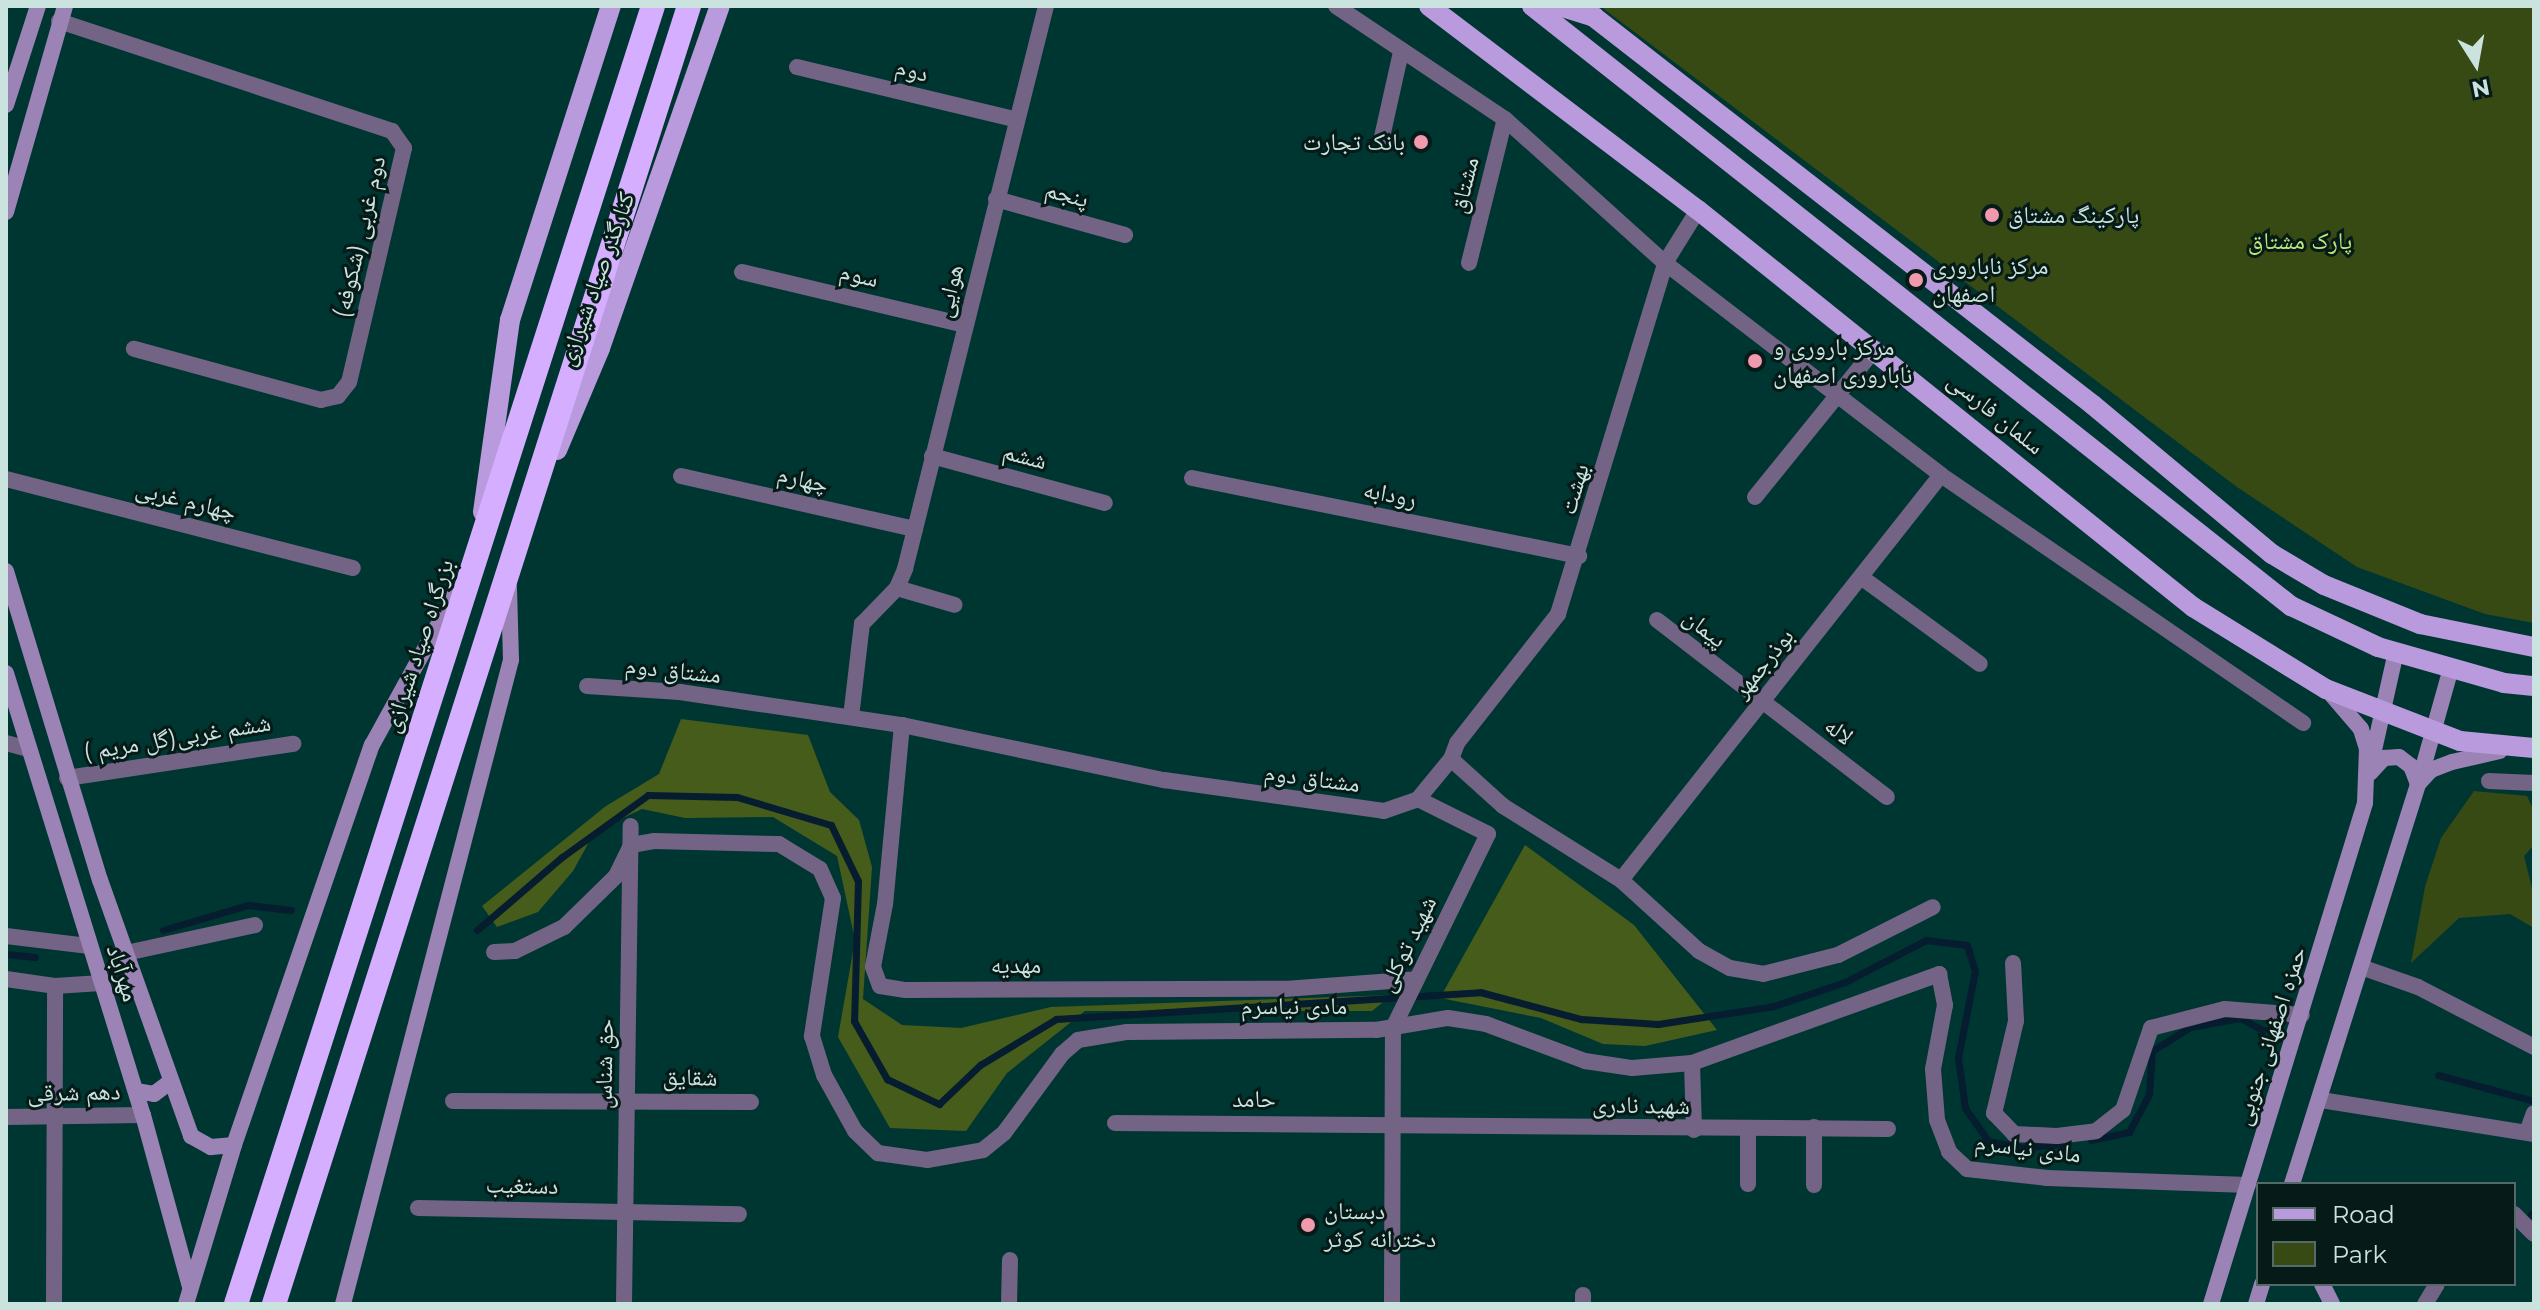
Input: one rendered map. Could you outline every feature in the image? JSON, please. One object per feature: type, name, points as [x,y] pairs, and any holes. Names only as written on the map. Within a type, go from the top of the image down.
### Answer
[{"type":"highway","name":"بزرگراه صیاد شیرازی","points":[[236,1304],[653,6]]},
{"type":"highway","points":[[274,1304],[508,564],[689,6]]},
{"type":"main road","points":[[6,105],[38,6]]},
{"type":"main road","points":[[188,1296],[234,1145],[372,745],[476,555],[510,320],[611,6]]},
{"type":"main road","name":"کنارگذر صیاد شیرازی","points":[[508,564],[600,348],[720,6]]},
{"type":"main road","name":"سلمان فارسی","points":[[1429,6],[1875,349],[2193,607],[2326,689],[2460,741],[2531,747]]},
{"type":"main road","name":"سلمان فارسی","points":[[1532,6],[2228,560],[2291,606],[2396,652],[2534,686]]},
{"type":"main road","points":[[1559,6],[1594,17],[2093,405],[2272,554],[2324,585],[2420,624],[2534,647]]},
{"type":"main road","points":[[6,212],[62,14]]},
{"type":"main road","points":[[343,1304],[511,660],[508,564]]},
{"type":"main road","name":"مهرآباد","points":[[6,571],[67,778],[191,1136],[211,1147],[234,1145]]},
{"type":"main road","name":"حمزه اصفهانی جنوبی","points":[[2211,1304],[2359,830],[2396,652]]},
{"type":"main road","points":[[2294,1180],[2418,784],[2451,668]]},
{"type":"main road","name":"مهرآباد","points":[[6,673],[136,1091],[188,1296]]},
{"type":"main road","name":"حمزه اصفهانی جنوبی","points":[[2326,689],[2361,729],[2367,780]]},
{"type":"main road","points":[[2418,784],[2431,770],[2452,762],[2531,747]]},
{"type":"main road","points":[[2367,780],[2379,762],[2399,757],[2411,766],[2418,784]]},
{"type":"main road","points":[[136,1091],[154,1094],[171,1081]]},
{"type":"main road","points":[[2323,1286],[2332,1304]]},
{"type":"street","name":"هوایی","points":[[851,717],[862,624],[897,588],[915,529],[1046,6]]},
{"type":"street","points":[[1336,6],[1505,119],[1665,263],[1941,475],[2303,723]]},
{"type":"street","name":"دوم غربی (شکوفه)","points":[[62,14],[392,131],[404,148],[349,382],[338,396],[321,400],[134,349]]},
{"type":"street","points":[[1382,137],[1401,52]]},
{"type":"street","name":"دوم","points":[[797,67],[1017,120]]},
{"type":"street","name":"مشتاق","points":[[1469,263],[1505,119]]},
{"type":"street","name":"پنجم","points":[[996,199],[1125,235]]},
{"type":"street","name":"بهشت","points":[[1451,759],[1457,743],[1558,614],[1579,556],[1665,263],[1698,210]]},
{"type":"street","name":"سوم","points":[[742,272],[965,325]]},
{"type":"street","points":[[1755,497],[1875,349]]},
{"type":"street","name":"ششم","points":[[932,456],[1105,503]]},
{"type":"street","name":"بوذرجمهر","points":[[1621,880],[1941,475]]},
{"type":"street","name":"چهارم","points":[[681,476],[915,529]]},
{"type":"street","name":"رودابه","points":[[1192,478],[1579,556]]},
{"type":"street","name":"چهارم غربی","points":[[6,479],[353,568]]},
{"type":"street","points":[[1861,577],[1980,664]]},
{"type":"street","points":[[897,588],[955,605]]},
{"type":"street","name":"پیمان","points":[[1657,620],[1762,703]]},
{"type":"street","name":"مشتاق دوم","points":[[587,686],[680,692],[902,725],[1256,796],[1384,811],[1418,799]]},
{"type":"street","name":"لاله","points":[[1762,703],[1887,797]]},
{"type":"street","name":"مهدیه","points":[[902,725],[885,904],[873,967],[880,986],[906,990],[1285,989],[1417,979]]},
{"type":"street","points":[[6,743],[29,749]]},
{"type":"street","name":"ششم غربی(گل مریم )","points":[[67,778],[293,744]]},
{"type":"street","points":[[1418,799],[1451,759],[1503,806],[1621,880],[1699,951],[1730,968],[1763,974],[1838,955],[1933,907]]},
{"type":"street","points":[[2489,781],[2534,783]]},
{"type":"street","name":"شهید توکلی","points":[[1392,1304],[1393,1028],[1488,834],[1418,799]]},
{"type":"street","name":"حق شناس","points":[[624,1304],[631,826]]},
{"type":"street","name":"مادی نیاسرم","points":[[631,845],[654,841],[779,844],[820,869],[833,898],[812,1036],[816,1056],[855,1131],[878,1153],[927,1160],[983,1150],[1004,1133],[1062,1054],[1078,1040],[1127,1032],[1393,1028],[1448,1018],[1486,1024],[1585,1061],[1632,1068],[1692,1063],[1939,974],[1945,1005],[1933,1069],[1937,1120],[1956,1162],[1967,1169],[2047,1178],[2248,1185]]},
{"type":"street","points":[[494,952],[515,951],[564,927],[616,876],[631,845]]},
{"type":"street","points":[[126,953],[255,925]]},
{"type":"street","points":[[6,936],[89,946]]},
{"type":"street","points":[[2013,963],[2016,1021],[1994,1113],[2014,1134],[2057,1136],[2096,1131],[2123,1110],[2151,1028],[2225,1009],[2302,1015]]},
{"type":"street","points":[[2361,967],[2418,987],[2534,1047]]},
{"type":"street","points":[[6,979],[55,986],[101,983]]},
{"type":"street","points":[[54,1304],[55,986]]},
{"type":"street","points":[[1692,1063],[1694,1130]]},
{"type":"street","points":[[453,1101],[628,1099]]},
{"type":"street","name":"شقایق","points":[[628,1099],[751,1102]]},
{"type":"street","points":[[2321,1100],[2530,1133],[2534,1113]]},
{"type":"street","name":"دهم شرقی","points":[[6,1117],[143,1115]]},
{"type":"street","name":"حامد","points":[[1115,1123],[1393,1123]]},
{"type":"street","name":"شهید نادری","points":[[1393,1123],[1694,1130],[1888,1129]]},
{"type":"street","points":[[1814,1127],[1814,1185]]},
{"type":"street","points":[[1748,1128],[1748,1184]]},
{"type":"street","name":"دستغیب","points":[[418,1208],[739,1214]]},
{"type":"street","points":[[2516,1216],[2534,1234]]},
{"type":"street","points":[[1009,1304],[1010,1260]]},
{"type":"green space","name":"پارک مشتاق","points":[[1600,6],[2534,6],[2534,623],[2485,614],[2357,567],[2237,487]]},
{"type":"green space","points":[[681,719],[808,735],[830,792],[859,820],[872,867],[863,999],[902,1025],[961,1028],[1051,1007],[1392,995],[1372,1011],[1085,1011],[1007,1073],[966,1131],[890,1128],[838,1037],[855,940],[837,856],[773,817],[685,818],[642,809],[595,831],[573,871],[538,912],[497,927],[482,906],[606,806],[659,774]]},
{"type":"green space","points":[[2474,791],[2527,796],[2534,811],[2534,845],[2524,856],[2534,896],[2534,928],[2510,914],[2459,918],[2411,963],[2425,887],[2441,838]]},
{"type":"green space","points":[[1525,845],[1634,925],[1717,1030],[1645,1046],[1603,1044],[1541,1018],[1440,998]]},
{"type":"waterway","points":[[477,930],[562,857],[648,795],[737,797],[831,825],[858,881],[854,1021],[887,1079],[939,1104],[980,1065],[1056,1019],[1480,992],[1581,1019],[1658,1024],[1774,1006],[1845,982],[1926,940],[1967,945],[1975,971],[1958,1058],[1965,1108],[1988,1141],[2024,1148],[2063,1143]]},
{"type":"waterway","points":[[163,930],[248,905],[291,910]]},
{"type":"waterway","points":[[6,954],[35,957]]},
{"type":"waterway","points":[[2091,1140],[2129,1132],[2149,1094],[2152,1051],[2190,1027],[2240,1018],[2263,1030]]},
{"type":"waterway","points":[[2438,1075],[2534,1101]]},
{"type":"place","name":"بانک تجارت","points":[[1421,142]]},
{"type":"place","name":"پارکینگ مشتاق","points":[[1992,215]]},
{"type":"place","name":"مرکز ناباروری اصفهان","points":[[1916,280]]},
{"type":"place","name":"مرکز باروری و ناباروری اصفهان","points":[[1755,361]]},
{"type":"place","name":"دبستان دخترانه کوثر","points":[[1308,1225]]}]
